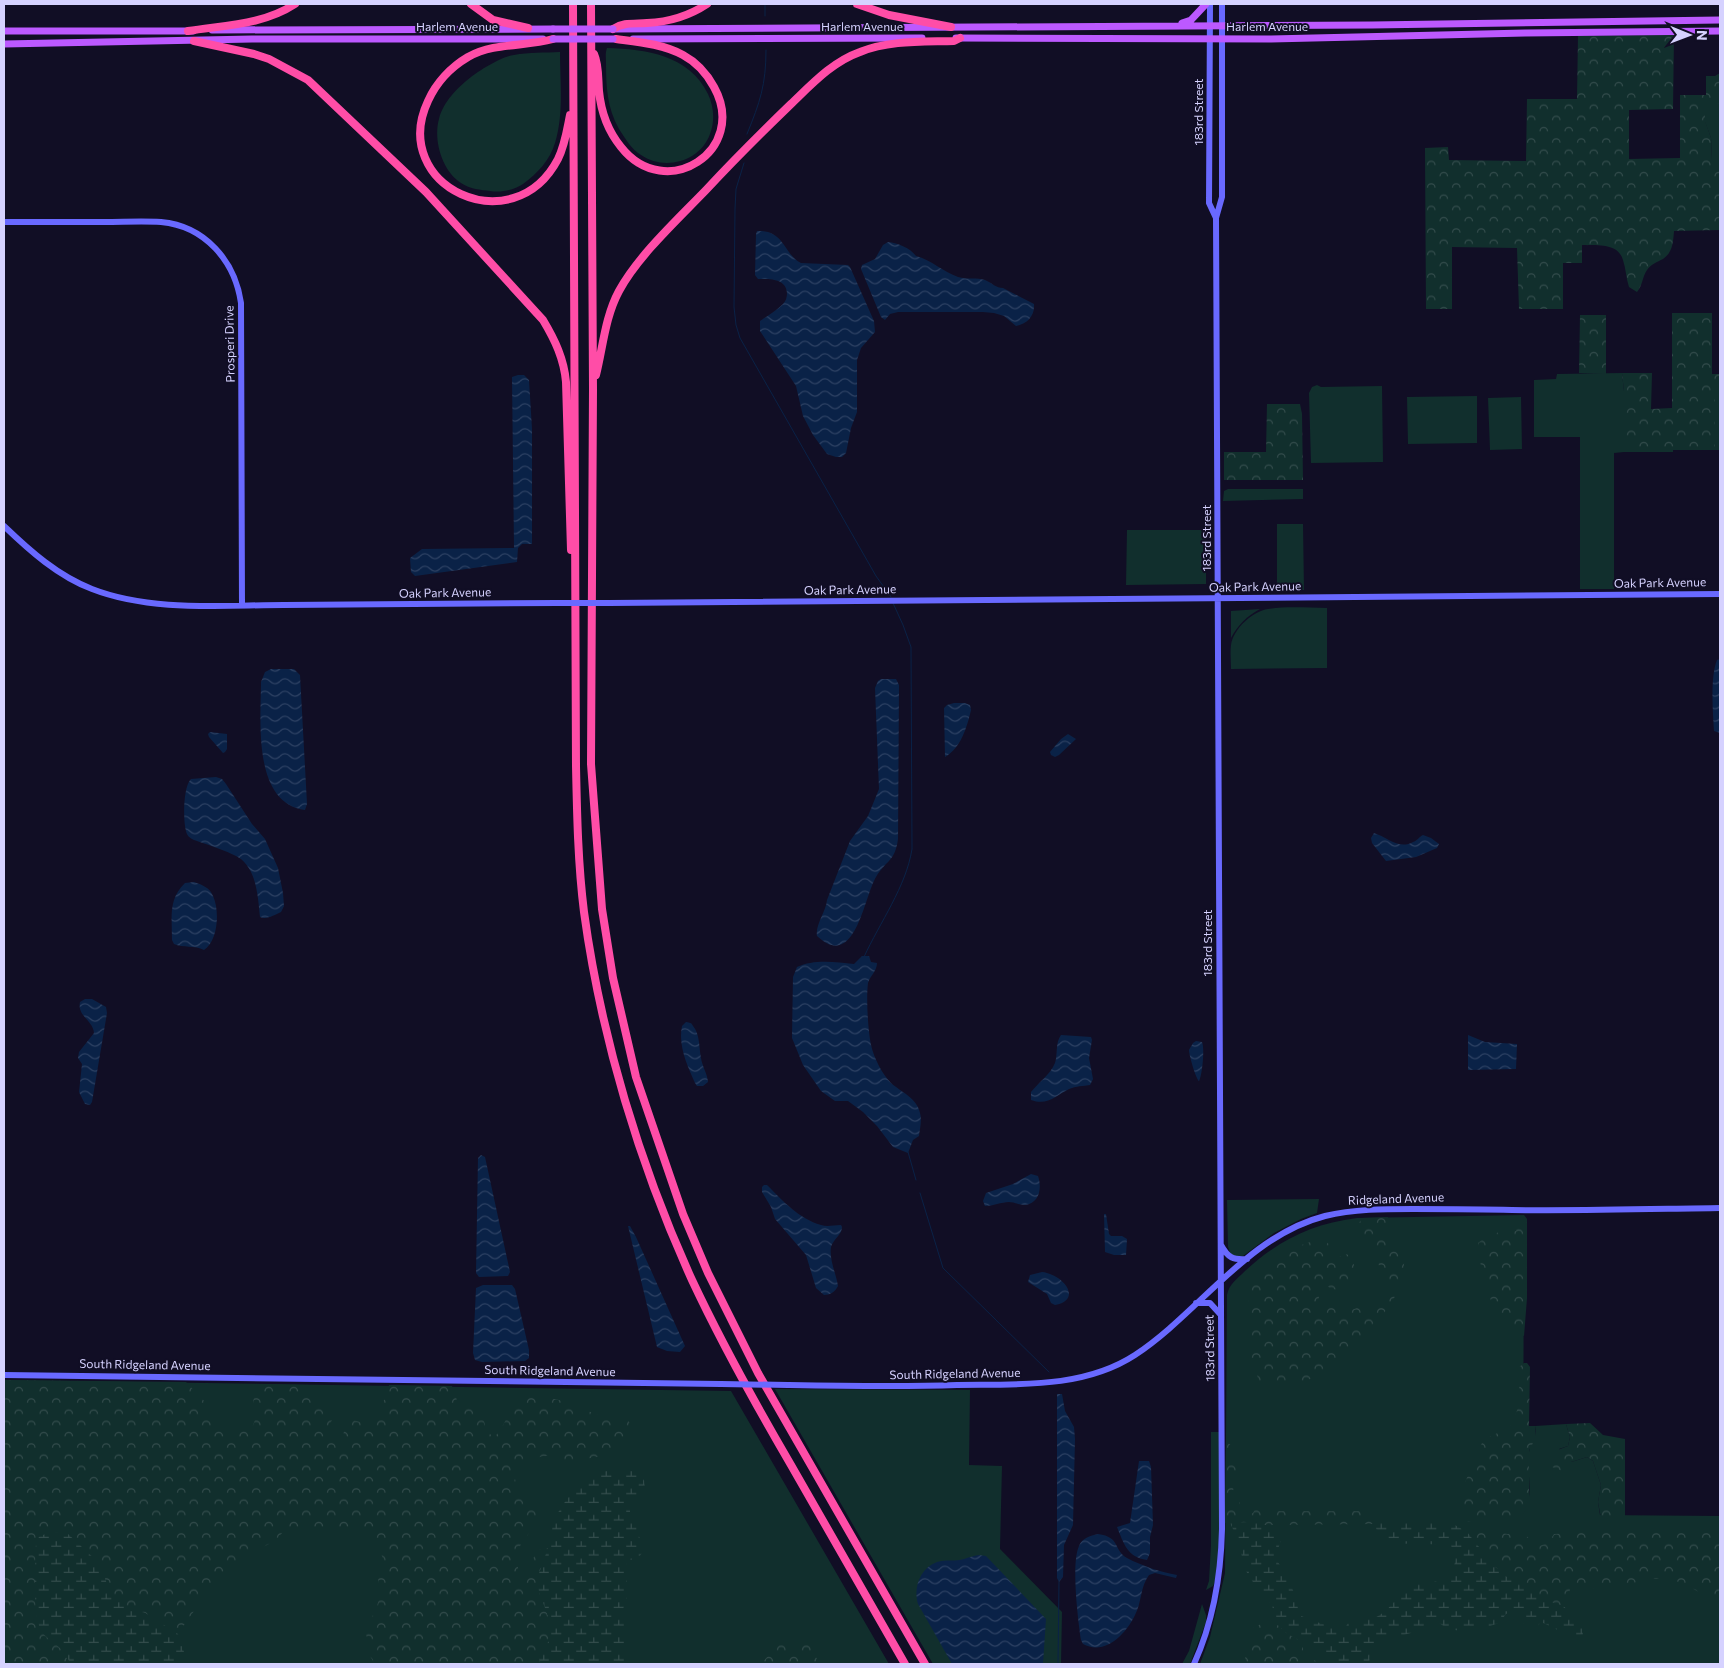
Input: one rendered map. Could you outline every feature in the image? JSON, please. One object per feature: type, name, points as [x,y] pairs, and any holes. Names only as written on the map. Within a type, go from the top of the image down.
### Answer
[{"type":"highway","points":[[188,30],[263,19],[295,4]]},
{"type":"highway","points":[[471,4],[493,20],[528,28]]},
{"type":"highway","points":[[573,4],[577,834],[584,911],[596,981],[619,1082],[667,1220],[692,1280],[740,1375],[905,1664]]},
{"type":"highway","points":[[591,4],[593,389],[591,764],[604,926],[613,978],[636,1077],[683,1214],[708,1273],[758,1373],[925,1664]]},
{"type":"highway","points":[[612,29],[620,24],[656,23],[674,19],[707,4]]},
{"type":"highway","points":[[857,4],[889,15],[951,27]]},
{"type":"highway","points":[[593,389],[608,321],[626,280],[679,218],[769,126],[827,71],[839,62],[860,52],[888,44],[954,41],[960,38]]},
{"type":"highway","points":[[553,39],[538,43],[491,48],[476,53],[454,67],[434,90],[423,113],[421,136],[424,153],[430,166],[440,179],[460,194],[475,200],[490,202],[516,197],[540,182],[554,165],[565,138],[573,98]]},
{"type":"highway","points":[[592,51],[597,61],[599,94],[603,115],[614,138],[627,154],[641,165],[660,171],[676,171],[698,162],[714,146],[721,130],[720,99],[711,80],[694,62],[676,52],[656,45],[614,39]]},
{"type":"highway","points":[[194,41],[269,58],[308,80],[426,192],[543,320],[561,357],[566,382],[569,537],[575,592]]},
{"type":"main road","points":[[1176,25],[1191,20],[1206,4]]},
{"type":"main road","name":"Harlem Avenue","points":[[4,31],[1372,25],[1720,20]]},
{"type":"main road","name":"Harlem Avenue","points":[[4,44],[252,39],[1271,39],[1720,31]]},
{"type":"street","name":"183rd Street","points":[[1210,4],[1209,203],[1216,218]]},
{"type":"street","name":"183rd Street","points":[[1194,1664],[1212,1611],[1221,1555],[1216,218],[1222,197],[1222,4]]},
{"type":"street","name":"Prosperi Drive","points":[[4,222],[162,222],[191,230],[204,238],[226,260],[239,287],[241,303],[242,605]]},
{"type":"street","name":"Oak Park Avenue","points":[[4,526],[55,570],[92,589],[131,600],[166,605],[1720,594]]},
{"type":"street","name":"Ridgeland Avenue","points":[[1095,1374],[1113,1367],[1157,1339],[1220,1280],[1248,1258],[1290,1230],[1323,1216],[1348,1211],[1392,1209],[1720,1208]]},
{"type":"street","points":[[1220,1244],[1229,1257],[1237,1260],[1248,1258]]},
{"type":"street","points":[[1196,1303],[1210,1303],[1220,1314]]},
{"type":"street","name":"South Ridgeland Avenue","points":[[4,1375],[880,1386],[1055,1382],[1095,1374]]},
{"type":"green space","points":[[1674,35],[1673,109],[1629,110],[1629,159],[1680,158],[1680,95],[1706,95],[1706,76],[1715,76],[1720,73],[1720,104],[1705,104],[1705,121],[1711,138],[1712,160],[1720,160],[1720,230],[1674,231],[1669,253],[1649,268],[1637,292],[1629,287],[1623,260],[1616,250],[1600,245],[1582,245],[1582,263],[1563,263],[1563,309],[1519,309],[1517,248],[1452,247],[1452,309],[1426,309],[1425,148],[1448,147],[1449,160],[1526,161],[1527,99],[1577,99],[1578,36]]},
{"type":"green space","points":[[607,48],[637,50],[665,57],[690,70],[700,81],[710,99],[713,119],[710,134],[705,144],[698,151],[690,157],[670,163],[650,160],[637,153],[631,147],[615,121],[608,97],[606,80]]},
{"type":"green space","points":[[560,52],[560,121],[553,149],[542,166],[523,184],[516,188],[499,192],[468,187],[454,178],[444,163],[438,145],[437,127],[447,101],[456,90],[486,67],[509,56],[525,53]]},
{"type":"green space","points":[[1705,104],[1720,104],[1720,160],[1712,160],[1711,138],[1705,122]]},
{"type":"green space","points":[[1672,313],[1712,313],[1712,374],[1720,374],[1720,394],[1715,395],[1715,450],[1624,452],[1624,391],[1622,373],[1652,373],[1651,409],[1672,408]]},
{"type":"green space","points":[[1580,315],[1606,315],[1606,374],[1579,373]]},
{"type":"green space","points":[[1622,373],[1624,391],[1624,452],[1614,453],[1614,589],[1580,589],[1580,437],[1534,437],[1534,380],[1556,379],[1557,374]]},
{"type":"green space","points":[[1317,385],[1321,387],[1382,386],[1383,462],[1311,463],[1309,393],[1312,387]]},
{"type":"green space","points":[[1715,394],[1720,394],[1720,450],[1715,450]]},
{"type":"green space","points":[[1477,396],[1477,443],[1408,444],[1407,397]]},
{"type":"green space","points":[[1521,397],[1522,449],[1490,450],[1488,398]]},
{"type":"green space","points":[[1267,404],[1300,404],[1302,414],[1303,480],[1224,480],[1224,452],[1266,452]]},
{"type":"green space","points":[[1228,489],[1303,489],[1303,499],[1223,501],[1224,491]]},
{"type":"green space","points":[[1277,524],[1303,524],[1304,590],[1277,589]]},
{"type":"green space","points":[[1127,530],[1206,530],[1206,584],[1126,585]]},
{"type":"green space","points":[[1275,608],[1327,608],[1327,668],[1231,669],[1233,639],[1240,627],[1256,613]]},
{"type":"green space","points":[[1260,609],[1243,621],[1231,638],[1231,611]]},
{"type":"green space","points":[[1319,1199],[1317,1213],[1274,1233],[1243,1256],[1236,1257],[1231,1255],[1228,1247],[1227,1200]]},
{"type":"green space","points":[[1524,1215],[1523,1514],[1529,1500],[1528,1460],[1531,1445],[1535,1438],[1535,1426],[1566,1424],[1570,1437],[1568,1446],[1559,1449],[1571,1462],[1587,1457],[1593,1461],[1601,1485],[1598,1502],[1600,1515],[1720,1516],[1720,1664],[1200,1664],[1210,1637],[1225,1573],[1227,1295],[1231,1285],[1270,1250],[1296,1235],[1325,1224],[1357,1218]]},
{"type":"green space","points":[[1524,1215],[1527,1219],[1527,1298],[1524,1336],[1504,1323],[1495,1310],[1485,1281],[1478,1243],[1496,1233],[1516,1231]]},
{"type":"green space","points":[[1388,1217],[1386,1244],[1390,1251],[1395,1248],[1403,1256],[1404,1267],[1398,1291],[1388,1308],[1357,1342],[1314,1377],[1286,1386],[1273,1386],[1259,1382],[1255,1368],[1247,1361],[1252,1330],[1245,1309],[1249,1299],[1246,1292],[1247,1282],[1293,1249],[1313,1241],[1324,1240],[1331,1246],[1328,1261],[1347,1254],[1354,1264],[1355,1274],[1351,1282],[1342,1290],[1331,1289],[1325,1284],[1318,1291],[1320,1306],[1332,1303],[1338,1309],[1346,1312],[1378,1300],[1386,1293],[1386,1283],[1380,1271],[1377,1256],[1368,1249],[1359,1230],[1359,1223],[1362,1218]]},
{"type":"green space","points":[[1527,1363],[1530,1367],[1529,1426],[1535,1426],[1536,1438],[1529,1450],[1529,1505],[1523,1515],[1483,1522],[1467,1522],[1462,1506],[1465,1482],[1482,1444],[1498,1433],[1508,1431],[1513,1422],[1519,1400],[1518,1368]]},
{"type":"green space","points":[[4,1380],[731,1391],[889,1664],[4,1664]]},
{"type":"green space","points":[[4,1380],[186,1382],[209,1406],[218,1423],[232,1428],[251,1430],[255,1420],[253,1402],[257,1384],[309,1385],[316,1401],[332,1406],[335,1415],[328,1427],[328,1439],[339,1442],[344,1432],[345,1424],[353,1420],[371,1425],[378,1418],[378,1407],[386,1398],[389,1385],[452,1386],[459,1406],[475,1409],[483,1416],[486,1430],[494,1438],[511,1409],[514,1397],[546,1397],[563,1401],[603,1417],[628,1420],[633,1429],[627,1445],[614,1453],[567,1461],[543,1456],[513,1471],[517,1487],[534,1498],[539,1512],[535,1524],[517,1554],[520,1575],[528,1574],[531,1562],[538,1550],[548,1548],[538,1589],[548,1616],[551,1633],[547,1645],[537,1656],[542,1664],[375,1664],[370,1656],[365,1628],[378,1604],[378,1578],[386,1567],[379,1548],[371,1538],[354,1529],[307,1527],[283,1532],[275,1541],[261,1548],[232,1570],[201,1601],[178,1634],[145,1613],[126,1608],[110,1591],[98,1562],[68,1534],[42,1631],[59,1645],[70,1664],[4,1664]]},
{"type":"green space","points":[[775,1389],[970,1390],[969,1465],[1002,1466],[1000,1549],[1062,1612],[1061,1664],[933,1664]]},
{"type":"green space","points":[[1590,1423],[1603,1435],[1625,1439],[1625,1519],[1609,1520],[1601,1518],[1598,1502],[1601,1485],[1593,1461],[1587,1457],[1571,1462],[1569,1471],[1562,1471],[1552,1467],[1550,1453],[1568,1446],[1570,1437],[1566,1424]]},
{"type":"green space","points":[[1211,1432],[1219,1432],[1219,1544],[1216,1579],[1213,1586],[1206,1590],[1209,1581],[1211,1545]]},
{"type":"green space","points":[[1226,1441],[1236,1450],[1238,1465],[1233,1491],[1240,1503],[1236,1511],[1242,1515],[1253,1513],[1256,1507],[1262,1504],[1269,1511],[1373,1511],[1376,1515],[1374,1524],[1264,1525],[1258,1522],[1225,1523]]},
{"type":"green space","points":[[614,1469],[637,1469],[644,1479],[645,1490],[630,1500],[630,1514],[636,1524],[643,1552],[638,1558],[626,1561],[627,1596],[623,1610],[626,1647],[624,1660],[628,1664],[542,1664],[537,1656],[547,1645],[551,1633],[548,1616],[538,1589],[537,1579],[548,1548],[553,1521],[573,1491],[590,1475]]},
{"type":"green space","points":[[1376,1519],[1388,1523],[1448,1521],[1467,1532],[1495,1567],[1507,1577],[1520,1581],[1541,1599],[1563,1606],[1574,1615],[1582,1624],[1581,1643],[1541,1622],[1537,1627],[1528,1627],[1522,1622],[1522,1612],[1516,1609],[1506,1614],[1499,1623],[1490,1626],[1476,1626],[1462,1631],[1448,1629],[1439,1623],[1423,1626],[1414,1632],[1401,1636],[1382,1637],[1370,1654],[1369,1664],[1337,1664],[1332,1655],[1286,1633],[1274,1621],[1275,1614],[1271,1603],[1263,1598],[1246,1571],[1236,1535],[1230,1523],[1258,1522],[1264,1525],[1271,1525],[1281,1540],[1275,1558],[1291,1585],[1299,1615],[1322,1624],[1346,1627],[1349,1619],[1370,1619],[1382,1613],[1396,1599],[1405,1585],[1444,1579],[1449,1575],[1455,1562],[1454,1551],[1451,1546],[1418,1543],[1401,1544],[1389,1539],[1384,1532],[1375,1529]]},
{"type":"green space","points":[[1487,1531],[1508,1534],[1520,1531],[1539,1546],[1548,1543],[1554,1534],[1585,1532],[1720,1533],[1720,1604],[1676,1581],[1653,1579],[1615,1587],[1588,1590],[1575,1585],[1570,1589],[1568,1600],[1563,1606],[1541,1599],[1520,1581],[1507,1577],[1495,1567],[1473,1537],[1475,1532]]},
{"type":"green space","points":[[50,1532],[68,1534],[98,1562],[110,1591],[126,1608],[145,1613],[178,1634],[188,1664],[70,1664],[65,1653],[42,1632],[36,1614],[36,1538]]},
{"type":"green space","points":[[1202,1604],[1206,1615],[1206,1622],[1190,1664],[1182,1664],[1189,1651]]},
{"type":"green space","points":[[1274,1621],[1286,1633],[1301,1641],[1303,1656],[1312,1658],[1319,1664],[1244,1664],[1254,1627]]},
{"type":"green space","points":[[781,1641],[813,1643],[815,1655],[823,1664],[761,1664]]},
{"type":"water","points":[[757,231],[773,234],[783,243],[790,254],[801,263],[848,265],[874,321],[875,332],[861,348],[857,360],[857,412],[851,428],[846,453],[842,457],[827,454],[813,435],[803,416],[796,386],[760,331],[760,321],[783,304],[787,293],[784,284],[772,279],[758,279],[755,275]]},
{"type":"water","points":[[888,242],[904,246],[916,256],[958,277],[982,279],[1003,288],[1034,304],[1032,316],[1024,323],[1016,326],[1004,316],[983,312],[898,312],[890,314],[885,320],[881,317],[861,269],[862,265],[875,259],[883,245]]},
{"type":"water","points":[[524,375],[529,380],[532,429],[532,544],[522,544],[518,548],[517,562],[415,576],[411,572],[410,558],[422,549],[514,548],[512,377]]},
{"type":"water","points":[[1720,659],[1720,733],[1714,731],[1713,676],[1717,660]]},
{"type":"water","points":[[271,669],[294,669],[300,675],[307,804],[305,810],[288,804],[276,792],[268,776],[263,758],[260,717],[261,682],[265,672]]},
{"type":"water","points":[[881,679],[896,679],[899,685],[897,847],[892,857],[876,877],[856,928],[841,945],[830,945],[817,936],[818,927],[850,841],[868,816],[879,789],[875,688]]},
{"type":"water","points":[[954,703],[970,705],[971,710],[959,743],[945,757],[944,708]]},
{"type":"water","points":[[210,732],[227,734],[227,749],[225,752],[223,753],[209,737],[208,734]]},
{"type":"water","points":[[1068,734],[1076,739],[1059,755],[1055,757],[1051,755],[1050,752]]},
{"type":"water","points":[[216,777],[222,779],[226,784],[252,824],[265,839],[278,868],[284,906],[281,912],[270,917],[260,917],[254,878],[241,859],[194,840],[186,833],[184,804],[188,783],[191,779]]},
{"type":"water","points":[[1374,833],[1403,845],[1416,841],[1423,835],[1439,844],[1437,848],[1416,857],[1386,861],[1372,843],[1371,838]]},
{"type":"water","points":[[194,882],[210,891],[217,909],[215,933],[209,946],[204,950],[174,944],[172,940],[173,902],[185,883]]},
{"type":"water","points":[[862,956],[869,956],[871,962],[877,963],[867,990],[869,1031],[874,1055],[891,1083],[916,1103],[920,1113],[919,1136],[913,1140],[908,1153],[893,1147],[877,1126],[848,1101],[835,1101],[821,1091],[803,1065],[792,1038],[793,977],[797,967],[817,962],[854,964]]},
{"type":"water","points":[[85,999],[92,999],[106,1007],[107,1013],[90,1105],[85,1104],[79,1092],[82,1064],[78,1058],[79,1052],[94,1033],[81,1011],[80,1002]]},
{"type":"water","points":[[686,1022],[692,1024],[698,1037],[708,1082],[703,1086],[697,1086],[695,1083],[684,1055],[681,1033],[682,1026]]},
{"type":"water","points":[[1061,1035],[1091,1037],[1089,1058],[1093,1079],[1090,1085],[1072,1088],[1047,1101],[1037,1102],[1031,1100],[1031,1092],[1055,1063],[1058,1041]]},
{"type":"water","points":[[1468,1035],[1485,1042],[1517,1044],[1516,1069],[1468,1070]]},
{"type":"water","points":[[1196,1041],[1202,1042],[1203,1045],[1203,1062],[1199,1081],[1189,1050]]},
{"type":"water","points":[[481,1155],[485,1157],[510,1272],[508,1276],[479,1277],[476,1273],[478,1158]]},
{"type":"water","points":[[1031,1174],[1038,1176],[1040,1189],[1037,1198],[1030,1204],[1009,1202],[985,1206],[983,1201],[986,1193],[1013,1184]]},
{"type":"water","points":[[764,1185],[767,1185],[791,1208],[805,1218],[823,1226],[841,1225],[841,1232],[831,1247],[832,1262],[838,1286],[832,1293],[824,1295],[816,1288],[806,1255],[775,1219],[771,1207],[762,1192]]},
{"type":"water","points":[[1104,1214],[1106,1214],[1109,1234],[1111,1236],[1122,1236],[1127,1239],[1126,1255],[1114,1255],[1105,1252]]},
{"type":"water","points":[[628,1226],[630,1226],[636,1237],[685,1346],[680,1352],[667,1351],[657,1347]]},
{"type":"water","points":[[1042,1272],[1057,1277],[1067,1287],[1069,1292],[1068,1298],[1064,1302],[1055,1305],[1051,1303],[1047,1294],[1028,1282],[1030,1275]]},
{"type":"water","points":[[483,1285],[512,1285],[515,1289],[529,1350],[529,1358],[525,1361],[482,1362],[475,1360],[473,1353],[476,1288]]},
{"type":"water","points":[[1057,1394],[1062,1394],[1065,1411],[1074,1427],[1075,1439],[1073,1525],[1064,1545],[1063,1577],[1059,1582],[1057,1578]]},
{"type":"water","points":[[1139,1461],[1149,1461],[1151,1467],[1153,1525],[1150,1537],[1150,1553],[1147,1560],[1135,1556],[1127,1549],[1117,1527],[1130,1523]]},
{"type":"water","points":[[1098,1534],[1114,1541],[1127,1558],[1139,1564],[1177,1575],[1176,1578],[1155,1573],[1149,1575],[1144,1584],[1137,1610],[1126,1629],[1107,1645],[1091,1647],[1083,1644],[1081,1640],[1075,1578],[1080,1543]]},
{"type":"water","points":[[979,1555],[986,1556],[1046,1619],[1043,1664],[952,1664],[918,1604],[917,1585],[926,1569],[937,1562],[961,1560]]},
{"type":"waterway","points":[[765,4],[765,16]]},
{"type":"waterway","points":[[747,134],[761,93],[765,73],[766,50]]},
{"type":"waterway","points":[[744,163],[736,189],[735,209],[734,307],[740,338],[876,576],[891,597]]},
{"type":"waterway","points":[[864,957],[898,891],[909,863],[912,849],[911,647],[893,603]]},
{"type":"waterway","points":[[908,1152],[916,1180]]},
{"type":"waterway","points":[[920,1193],[943,1268],[1049,1372]]},
{"type":"waterway","points":[[1058,1664],[1059,1582]]}]
